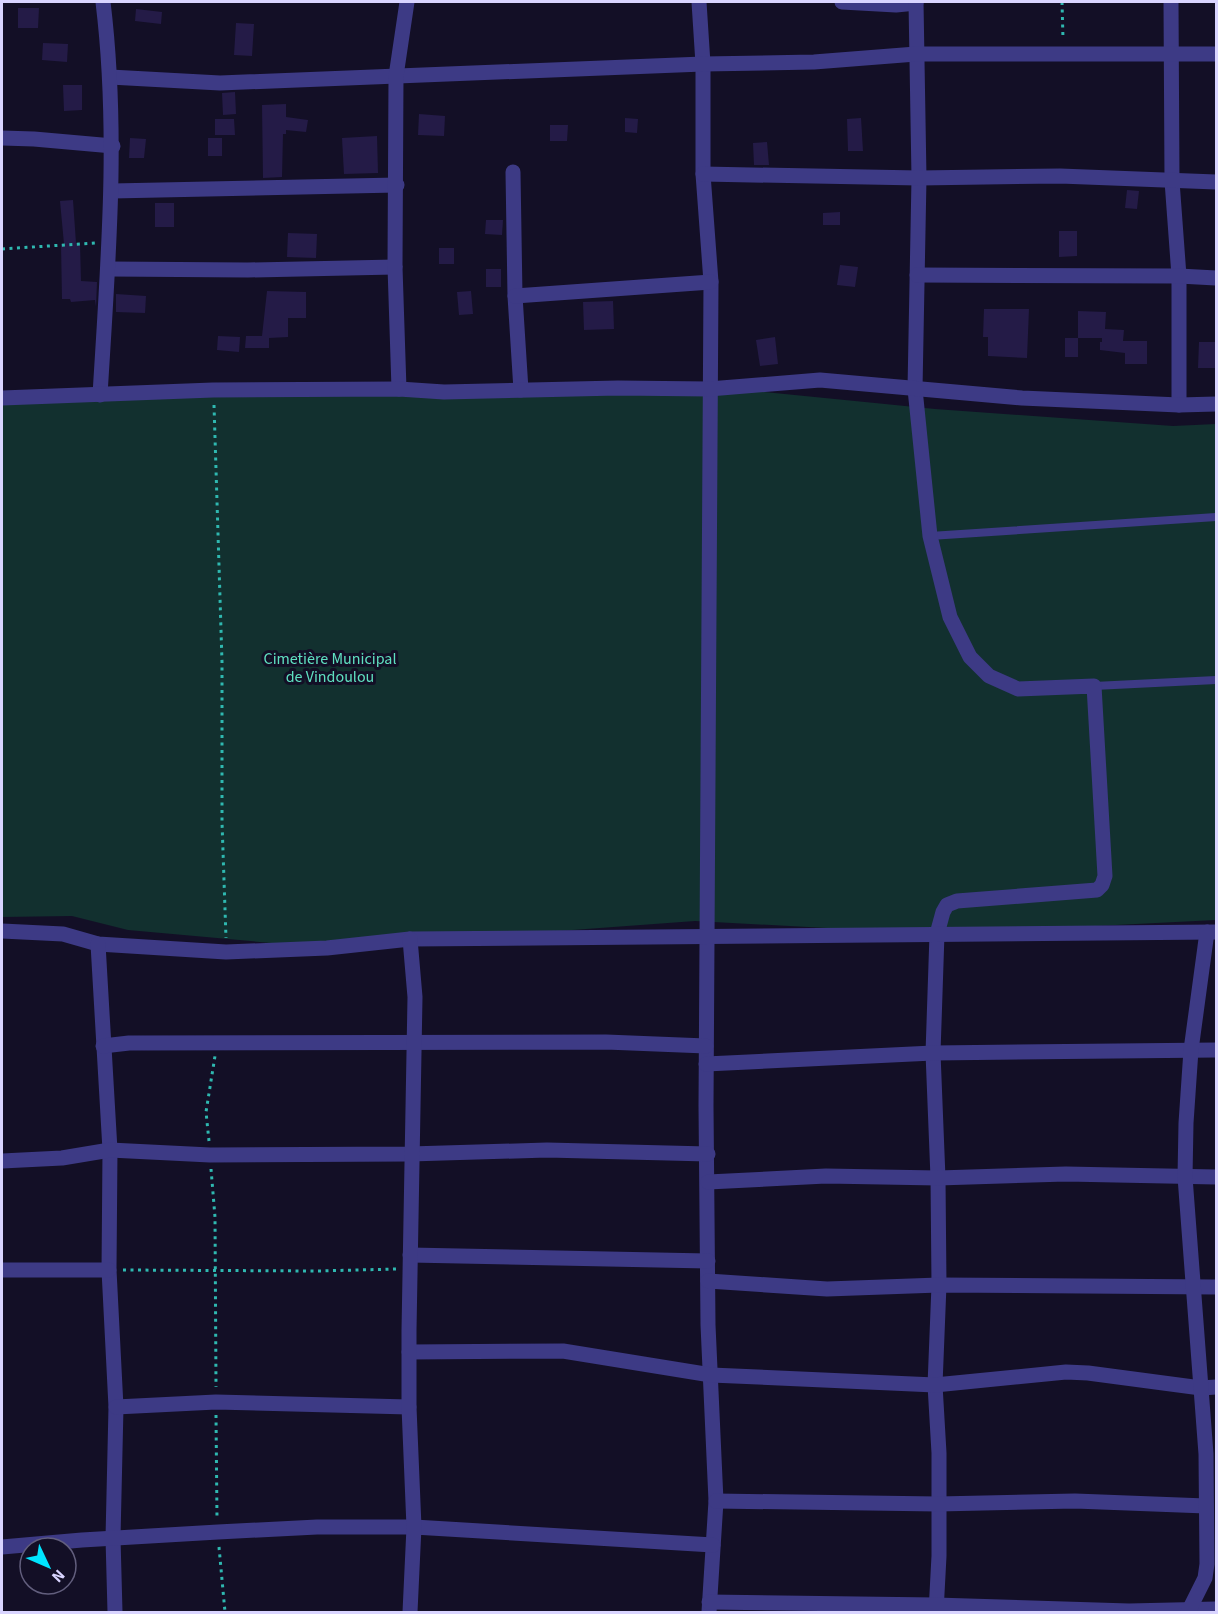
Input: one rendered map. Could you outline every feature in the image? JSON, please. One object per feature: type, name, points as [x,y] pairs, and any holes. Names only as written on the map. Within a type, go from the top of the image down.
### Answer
[{"type":"street","points":[[100,395],[109,269],[113,146],[103,2]]},
{"type":"street","points":[[399,389],[395,267],[396,76],[406,2]]},
{"type":"street","points":[[699,2],[703,64],[703,174],[711,282],[706,1064],[708,1281],[716,1501],[709,1607],[1188,1612],[1216,1609]]},
{"type":"street","points":[[842,2],[896,4],[916,2],[919,178],[915,389],[930,536],[950,617],[970,657],[990,676],[1018,689],[1094,686],[1105,876],[1102,885],[1097,890],[957,901],[947,905],[937,934],[933,1053],[939,1285],[935,1384],[939,1453],[939,1556],[936,1609]]},
{"type":"street","points":[[1171,2],[1172,181],[1179,276],[1179,405]]},
{"type":"street","points":[[110,77],[220,83],[703,64],[814,62],[916,54],[1216,54]]},
{"type":"street","points":[[2,138],[113,146]]},
{"type":"street","points":[[513,172],[515,296],[521,390]]},
{"type":"street","points":[[703,174],[919,178],[1060,176],[1216,182]]},
{"type":"street","points":[[112,190],[397,185]]},
{"type":"street","points":[[109,269],[248,270],[395,267]]},
{"type":"street","points":[[917,275],[1216,278]]},
{"type":"street","points":[[515,296],[711,282]]},
{"type":"street","points":[[2,398],[213,390],[399,389],[444,392],[618,387],[710,388],[820,380],[1022,398],[1179,405],[1216,404]]},
{"type":"street","points":[[2,931],[63,934],[98,944],[226,952],[327,948],[410,939],[1212,932],[1191,1050],[1186,1123],[1185,1177],[1206,1454],[1207,1549],[1205,1578],[1188,1612]]},
{"type":"street","points":[[410,939],[415,997],[410,1155],[409,1407],[414,1527],[410,1612]]},
{"type":"street","points":[[98,944],[110,1150],[109,1270],[116,1407],[113,1538],[115,1612]]},
{"type":"street","points":[[104,1046],[129,1043],[217,1042],[595,1042],[706,1046]]},
{"type":"street","points":[[706,1064],[933,1053],[1216,1050]]},
{"type":"street","points":[[2,1161],[62,1158],[110,1150],[210,1155],[410,1155],[547,1150],[708,1154]]},
{"type":"street","points":[[708,1182],[826,1176],[938,1178],[1066,1174],[1216,1177]]},
{"type":"street","points":[[410,1262],[708,1261]]},
{"type":"street","points":[[2,1270],[109,1270]]},
{"type":"street","points":[[708,1281],[827,1288],[939,1285],[1216,1287]]},
{"type":"street","points":[[409,1352],[563,1351],[711,1375],[935,1384],[1066,1372],[1201,1388],[1216,1387]]},
{"type":"street","points":[[116,1407],[216,1402],[409,1407]]},
{"type":"street","points":[[716,1501],[939,1504],[1076,1501],[1206,1506]]},
{"type":"street","points":[[2,1548],[113,1538],[317,1527],[414,1527],[713,1545]]},
{"type":"lane","points":[[930,536],[1216,517]]},
{"type":"lane","points":[[1094,686],[1216,680]]},
{"type":"path","points":[[1062,2],[1064,55]]},
{"type":"path","points":[[2,249],[109,243]]},
{"type":"path","points":[[213,390],[222,662],[222,822],[226,952]]},
{"type":"path","points":[[217,1042],[206,1112],[215,1217],[218,1532],[225,1612]]},
{"type":"path","points":[[109,1270],[214,1271],[410,1262]]},
{"type":"green space","name":"Cimetière Municipal de Vindoulou","points":[[723,388],[935,409],[1173,426],[1216,424],[1216,920],[937,934],[695,921],[327,948],[128,930],[72,916],[2,917],[2,400]]},
{"type":"building","points":[[18,8],[39,8],[38,28],[18,28]]},
{"type":"building","points":[[136,9],[162,12],[161,24],[135,21]]},
{"type":"building","points":[[236,23],[254,24],[252,56],[234,55]]},
{"type":"building","points":[[43,43],[68,44],[67,62],[42,60]]},
{"type":"building","points":[[63,85],[82,85],[82,110],[64,111]]},
{"type":"building","points":[[235,92],[236,114],[223,115],[222,93]]},
{"type":"building","points":[[286,104],[286,117],[308,120],[306,132],[286,130],[286,134],[283,134],[282,177],[263,178],[262,105]]},
{"type":"building","points":[[419,114],[445,116],[444,136],[418,135]]},
{"type":"building","points":[[625,118],[638,119],[637,133],[625,132]]},
{"type":"building","points":[[861,118],[863,151],[848,151],[847,119]]},
{"type":"building","points":[[215,119],[234,119],[235,135],[215,135]]},
{"type":"building","points":[[550,125],[568,125],[567,141],[550,141]]},
{"type":"building","points":[[377,136],[378,173],[344,174],[342,138]]},
{"type":"building","points":[[130,138],[146,139],[144,158],[129,158]]},
{"type":"building","points":[[208,138],[222,138],[222,156],[208,156]]},
{"type":"building","points":[[767,142],[769,165],[754,165],[753,143]]},
{"type":"building","points":[[1127,190],[1139,191],[1137,209],[1125,208]]},
{"type":"building","points":[[73,200],[76,243],[80,243],[81,281],[97,282],[96,307],[95,300],[71,302],[70,299],[62,299],[61,244],[64,244],[60,201]]},
{"type":"building","points":[[155,203],[174,203],[174,227],[155,227]]},
{"type":"building","points":[[840,212],[840,225],[823,225],[823,213]]},
{"type":"building","points":[[486,220],[503,220],[502,235],[485,234]]},
{"type":"building","points":[[1059,231],[1077,231],[1077,256],[1059,257]]},
{"type":"building","points":[[288,233],[317,234],[316,258],[287,257]]},
{"type":"building","points":[[439,248],[454,248],[454,264],[439,264]]},
{"type":"building","points":[[840,265],[858,267],[855,287],[837,285]]},
{"type":"building","points":[[486,269],[501,269],[501,287],[486,287]]},
{"type":"building","points":[[267,291],[306,292],[306,318],[288,318],[288,337],[269,338],[269,348],[245,348],[246,336],[262,336]]},
{"type":"building","points":[[471,291],[473,314],[459,315],[457,292]]},
{"type":"building","points":[[116,294],[146,296],[145,313],[116,312]]},
{"type":"building","points":[[613,301],[614,329],[584,330],[583,302]]},
{"type":"building","points":[[984,309],[1029,309],[1027,358],[988,356],[988,337],[983,337]]},
{"type":"building","points":[[1078,311],[1106,312],[1105,329],[1124,330],[1123,341],[1147,341],[1147,364],[1125,364],[1125,353],[1100,350],[1102,338],[1078,338]]},
{"type":"building","points":[[218,336],[240,337],[239,352],[217,350]]},
{"type":"building","points":[[775,337],[778,364],[760,366],[756,340]]},
{"type":"building","points":[[1065,338],[1078,338],[1078,357],[1065,357]]},
{"type":"building","points":[[1199,342],[1216,342],[1216,368],[1198,368]]}]
